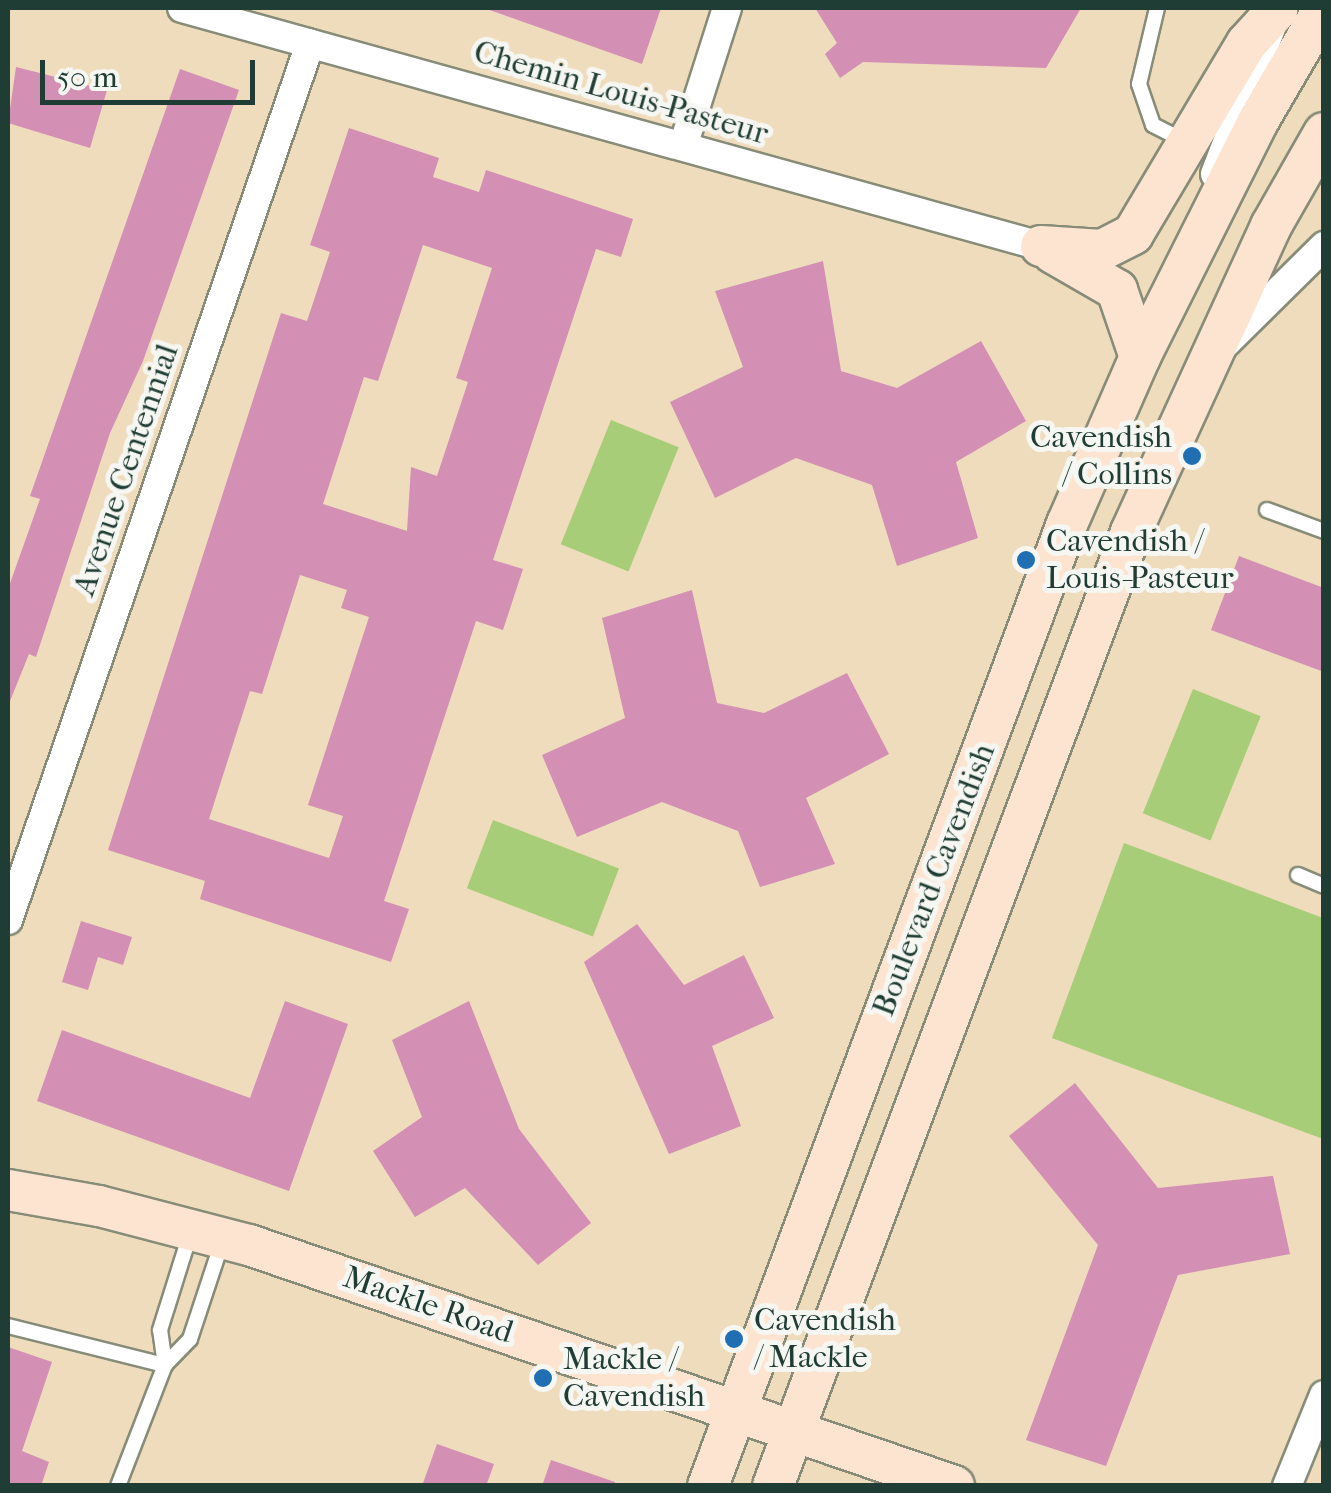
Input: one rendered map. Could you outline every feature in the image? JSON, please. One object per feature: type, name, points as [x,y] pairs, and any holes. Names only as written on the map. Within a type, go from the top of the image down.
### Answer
[{"type":"main road","points":[[1041,246],[1102,250],[1125,242],[1248,44],[1303,22]]},
{"type":"main road","name":"Boulevard Cavendish","points":[[708,1486],[1044,584],[1140,357],[1182,284],[1303,22]]},
{"type":"main road","name":"Boulevard Cavendish","points":[[773,1486],[1103,600],[1212,356],[1324,133]]},
{"type":"main road","points":[[1041,246],[1117,290],[1140,357]]},
{"type":"main road","name":"Mackle Road","points":[[8,1190],[208,1233],[954,1486]]},
{"type":"street","name":"Chemin Louis-Pasteur","points":[[182,8],[1041,246]]},
{"type":"street","points":[[682,146],[727,8]]},
{"type":"street","name":"Avenue Centennial","points":[[8,920],[310,44]]},
{"type":"street","name":"Boulevard Cavendish","points":[[1212,356],[1324,246]]},
{"type":"street","points":[[1287,1486],[1324,1396]]},
{"type":"lane","points":[[1158,8],[1139,84],[1154,125],[1188,143]]},
{"type":"lane","points":[[1267,510],[1324,531]]},
{"type":"lane","points":[[1298,875],[1324,886]]},
{"type":"lane","points":[[165,1365],[160,1330],[208,1233]]},
{"type":"lane","points":[[118,1486],[165,1365],[190,1339],[208,1233]]},
{"type":"lane","points":[[8,1326],[165,1365]]},
{"type":"green space","points":[[611,420],[679,447],[628,572],[561,544]]},
{"type":"green space","points":[[1193,689],[1261,716],[1210,841],[1143,813]]},
{"type":"green space","points":[[493,820],[619,868],[593,937],[467,888]]},
{"type":"green space","points":[[1124,843],[1323,918],[1323,1139],[1052,1038]]},
{"type":"building","points":[[484,8],[661,8],[642,64]]},
{"type":"building","points":[[815,8],[1081,8],[1046,68],[863,62],[840,78],[825,54],[837,43]]},
{"type":"building","points":[[16,67],[107,90],[90,148],[8,123]]},
{"type":"building","points":[[180,69],[239,90],[143,361],[110,433],[36,657],[29,654],[8,706],[8,589],[40,499],[30,496]]},
{"type":"building","points":[[349,128],[439,158],[433,177],[479,192],[486,170],[633,219],[621,257],[596,249],[493,560],[523,569],[503,630],[476,621],[384,901],[409,909],[391,962],[200,899],[205,881],[108,850],[281,313],[307,321],[330,252],[310,245]],"holes":[[[423,245],[492,268],[456,378],[468,382],[437,476],[411,467],[407,531],[323,504],[364,377],[378,381]],[[300,575],[347,590],[341,608],[369,617],[308,805],[343,816],[329,858],[209,819],[250,691],[262,694]]]},
{"type":"building","points":[[823,261],[841,371],[897,388],[981,341],[1026,421],[956,462],[978,538],[897,566],[872,485],[796,458],[715,498],[670,402],[743,367],[715,291]]},
{"type":"building","points":[[1239,556],[1324,588],[1324,672],[1211,630]]},
{"type":"building","points":[[692,590],[717,703],[764,713],[847,673],[889,754],[806,798],[835,864],[760,887],[738,831],[662,802],[577,837],[542,755],[625,718],[602,618]]},
{"type":"building","points":[[81,921],[132,937],[123,965],[98,957],[88,990],[62,982]]},
{"type":"building","points":[[637,924],[684,985],[744,955],[774,1018],[712,1046],[741,1126],[669,1154],[584,962]]},
{"type":"building","points":[[285,1001],[348,1024],[289,1191],[37,1101],[62,1030],[250,1098]]},
{"type":"building","points":[[469,1001],[519,1129],[591,1223],[538,1265],[465,1188],[415,1217],[373,1151],[422,1117],[392,1040]]},
{"type":"building","points":[[1075,1083],[1158,1188],[1273,1176],[1290,1254],[1178,1275],[1106,1466],[1026,1440],[1098,1245],[1009,1136]]},
{"type":"building","points":[[8,1347],[52,1362],[22,1451],[49,1462],[41,1486],[8,1486]]},
{"type":"building","points":[[437,1444],[494,1464],[486,1486],[422,1486]]},
{"type":"building","points":[[551,1460],[615,1482],[615,1486],[542,1486]]},
{"type":"place","name":"Cavendish / Collins","points":[[1192,456]]},
{"type":"place","name":"Cavendish / Louis-Pasteur","points":[[1026,560]]},
{"type":"place","name":"Cavendish / Mackle","points":[[734,1339]]},
{"type":"place","name":"Mackle / Cavendish","points":[[543,1378]]}]
